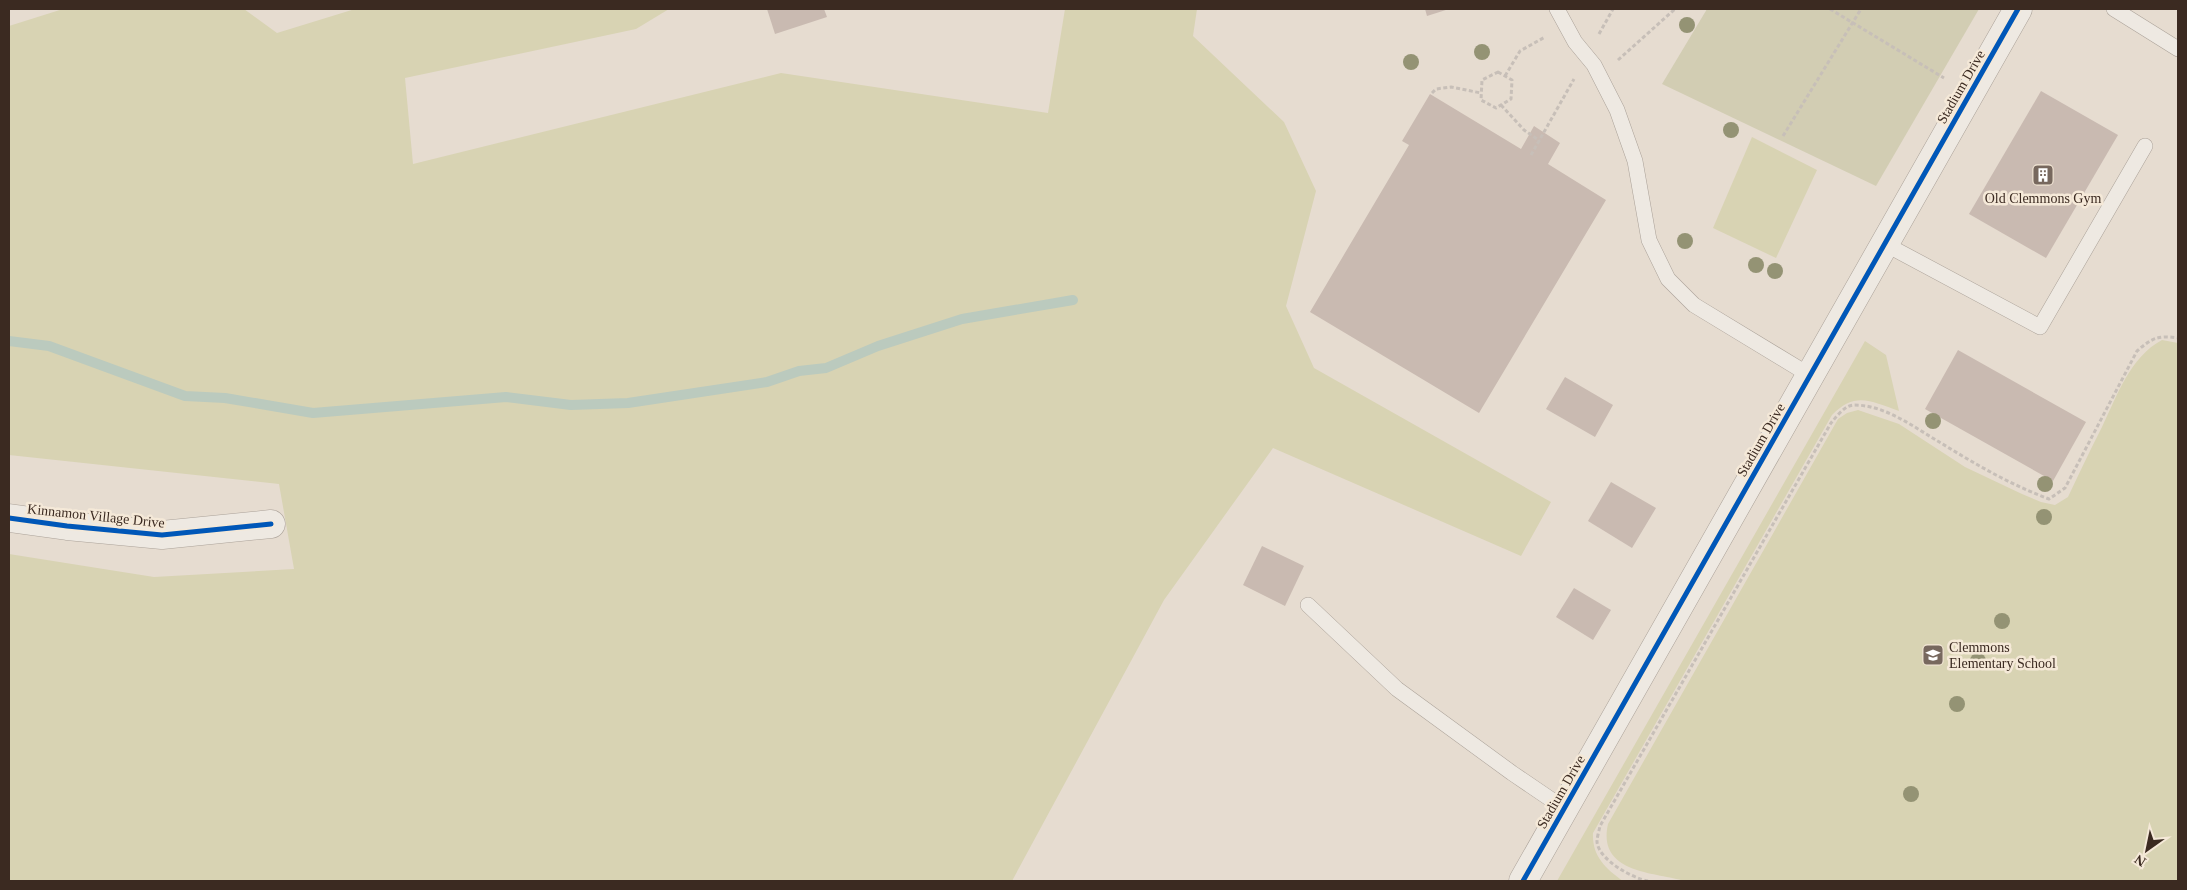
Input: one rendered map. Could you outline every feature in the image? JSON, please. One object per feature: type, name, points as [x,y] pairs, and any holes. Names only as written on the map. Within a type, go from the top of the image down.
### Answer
[{"type":"street","name":"Stadium Drive","points":[[1523,881],[2018,9]]},
{"type":"street","name":"Kinnamon Village Drive","points":[[9,518],[67,526],[162,535],[271,524]]},
{"type":"lane","points":[[1557,9],[1575,42],[1594,66],[1617,110],[1634,162],[1649,240],[1668,279],[1694,304],[1811,376]]},
{"type":"lane","points":[[2114,9],[2178,49]]},
{"type":"lane","points":[[1885,244],[2040,327],[2146,146]]},
{"type":"lane","points":[[1308,605],[1396,689],[1496,762],[1565,809]]},
{"type":"path","points":[[1596,40],[1613,9]]},
{"type":"path","points":[[1618,61],[1675,9]]},
{"type":"path","points":[[1830,9],[1970,94]]},
{"type":"path","points":[[1783,136],[1861,9]]},
{"type":"path","points":[[1505,76],[1520,51]]},
{"type":"path","points":[[1498,72],[1505,76],[1512,80],[1511,98],[1496,108],[1481,100],[1482,80],[1498,72]]},
{"type":"path","points":[[1532,155],[1574,78]]},
{"type":"path","points":[[1432,93],[1436,89],[1451,87],[1481,93]]},
{"type":"path","points":[[1501,105],[1524,130],[1540,141]]},
{"type":"path","points":[[1648,881],[1638,880],[1621,870],[1604,855],[1597,842],[1600,826],[1831,423],[1840,413],[1852,405],[1869,407],[1901,419],[2028,492],[2049,499],[2065,488],[2137,352],[2149,341],[2163,336],[2178,338]]},
{"type":"shaded area","points":[[63,9],[244,9],[277,33],[355,9],[669,9],[636,29],[405,78],[413,164],[781,73],[1048,113],[1065,9],[1197,9],[1193,36],[1284,122],[1316,191],[1286,306],[1314,368],[1551,502],[1521,556],[1273,448],[1164,600],[1012,881],[9,881],[9,554],[154,577],[294,569],[279,484],[9,455],[9,26]]},
{"type":"shaded area","points":[[1707,9],[1979,9],[1876,186],[1662,84]]},
{"type":"shaded area","points":[[1752,137],[1817,170],[1776,258],[1713,228]]},
{"type":"shaded area","name":"Clemmons Elementary School","points":[[2162,340],[2178,343],[2178,881],[1685,881],[1630,868],[1619,861],[1611,852],[1607,840],[1608,824],[1838,419],[1847,413],[1858,410],[1899,424],[1965,467],[2022,494],[2041,502],[2055,505],[2068,497],[2119,390],[2133,367],[2141,356]]},
{"type":"shaded area","points":[[1865,341],[1886,355],[1899,411],[1864,400],[1848,403],[1832,415],[1593,833],[1597,855],[1605,866],[1623,881],[1557,881]]},
{"type":"building","points":[[767,9],[824,9],[827,17],[775,34]]},
{"type":"building","points":[[1425,9],[1449,9],[1427,16]]},
{"type":"building","name":"Old Clemmons Gym","points":[[2041,91],[2118,135],[2046,258],[1969,214]]},
{"type":"building","points":[[1430,94],[1521,149],[1534,126],[1560,143],[1548,164],[1606,200],[1479,413],[1310,312],[1409,145],[1402,141]]},
{"type":"building","points":[[1958,350],[2086,422],[2053,481],[1925,409]]},
{"type":"building","points":[[1565,377],[1613,405],[1595,437],[1546,409]]},
{"type":"building","points":[[1611,482],[1656,508],[1632,548],[1588,521]]},
{"type":"building","points":[[1262,546],[1304,566],[1285,606],[1243,585]]},
{"type":"building","points":[[1574,588],[1611,610],[1593,640],[1556,617]]},
{"type":"waterway","points":[[9,341],[49,346],[185,396],[225,398],[313,413],[506,397],[571,405],[628,403],[767,382],[799,371],[826,368],[878,346],[962,319],[1073,300]]},
{"type":"cycle path","points":[[1523,881],[2018,9]]},
{"type":"cycle path","points":[[9,518],[67,526],[162,535],[271,524]]},
{"type":"place","name":"Old Clemmons Gym","points":[[2043,175]]},
{"type":"place","name":"Clemmons Elementary School","points":[[1933,655]]}]
